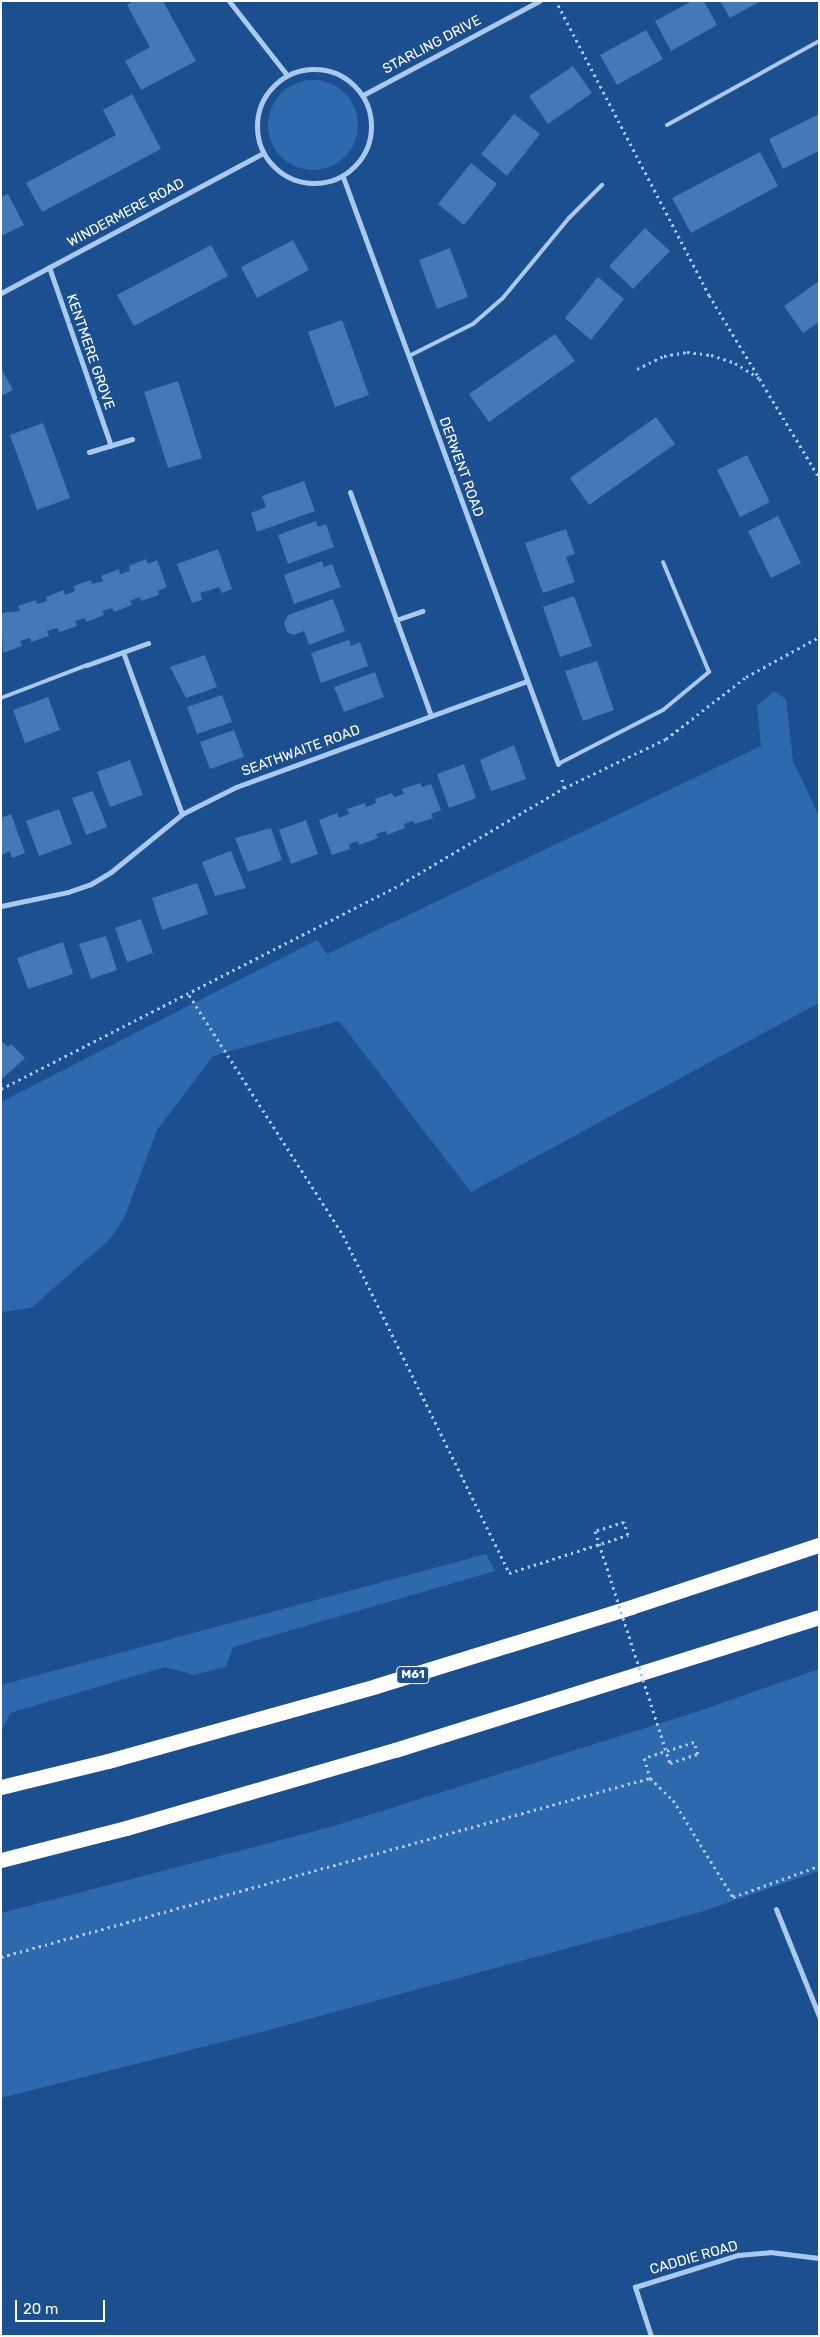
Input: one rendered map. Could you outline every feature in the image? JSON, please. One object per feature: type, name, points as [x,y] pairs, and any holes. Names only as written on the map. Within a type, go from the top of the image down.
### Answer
[{"type":"highway","name":"M61","points":[[1,1787],[108,1762],[376,1686],[631,1608],[819,1545]]},
{"type":"highway","points":[[1,1860],[126,1828],[395,1750],[819,1617]]},
{"type":"street","points":[[229,1],[287,75]]},
{"type":"street","name":"STARLING DRIVE","points":[[363,95],[538,1]]},
{"type":"street","points":[[320,69],[352,82],[363,95],[370,112],[372,131],[367,149],[357,165],[343,177],[316,184],[289,178],[273,168],[262,153],[257,136],[257,118],[262,100],[272,86],[287,75],[320,69]]},
{"type":"street","name":"WINDERMERE ROAD","points":[[1,293],[262,153]]},
{"type":"street","name":"DERWENT ROAD","points":[[343,177],[558,764]]},
{"type":"street","name":"KENTMERE GROVE","points":[[49,267],[111,446]]},
{"type":"street","points":[[89,452],[132,439]]},
{"type":"street","points":[[350,492],[431,716]]},
{"type":"street","points":[[396,620],[422,611]]},
{"type":"street","points":[[87,665],[148,643]]},
{"type":"street","points":[[123,652],[182,814]]},
{"type":"street","name":"SEATHWAITE ROAD","points":[[1,906],[68,892],[91,884],[111,872],[182,814],[236,787],[527,681]]},
{"type":"street","points":[[776,1909],[819,2016]]},
{"type":"street","name":"CADDIE ROAD","points":[[651,2336],[635,2287],[738,2255],[770,2252],[819,2258]]},
{"type":"lane","points":[[667,125],[819,41]]},
{"type":"lane","points":[[409,356],[473,324],[502,299],[569,218],[602,185]]},
{"type":"lane","points":[[558,764],[663,710],[709,672],[663,562]]},
{"type":"lane","points":[[1,698],[87,665]]},
{"type":"path","points":[[556,1],[709,295],[764,381],[819,476]]},
{"type":"path","points":[[637,369],[664,356],[687,352],[711,354],[735,363],[764,381]]},
{"type":"path","points":[[1,1089],[189,995],[401,884],[564,788],[666,739],[746,677],[819,637]]},
{"type":"path","points":[[558,764],[564,788]]},
{"type":"path","points":[[189,995],[343,1235],[509,1573],[628,1535],[624,1522],[595,1531],[670,1763],[698,1754],[694,1742],[644,1758],[650,1778],[673,1800],[733,1897],[819,1866]]},
{"type":"path","points":[[1,1957],[650,1778]]},
{"type":"shaded area","points":[[313,80],[330,84],[345,93],[354,108],[358,125],[354,142],[345,157],[330,166],[313,170],[296,166],[281,157],[272,142],[268,125],[272,108],[281,93],[296,84]]},
{"type":"shaded area","points":[[774,691],[786,699],[793,761],[819,816],[819,1003],[471,1192],[339,1021],[213,1056],[157,1130],[125,1216],[110,1239],[31,1308],[1,1312],[1,1102],[317,940],[327,954],[761,746],[757,706]]},
{"type":"shaded area","points":[[486,1554],[495,1571],[233,1647],[226,1667],[194,1675],[165,1667],[10,1713],[1,1733],[1,1685]]},
{"type":"shaded area","points":[[819,1669],[819,1871],[704,1911],[254,2034],[1,2098],[1,1913],[334,1826],[693,1713]]},
{"type":"building","points":[[134,1],[163,1],[196,61],[141,90],[125,61],[150,47],[127,5]]},
{"type":"building","points":[[692,1],[704,1],[717,25],[671,51],[655,21]]},
{"type":"building","points":[[720,1],[761,1],[730,18]]},
{"type":"building","points":[[646,30],[663,59],[617,85],[600,55]]},
{"type":"building","points":[[573,66],[592,93],[548,124],[529,96]]},
{"type":"building","points":[[132,94],[161,149],[42,212],[26,183],[116,135],[103,110]]},
{"type":"building","points":[[514,114],[540,134],[507,176],[481,154]]},
{"type":"building","points":[[819,114],[819,151],[783,169],[769,139]]},
{"type":"building","points":[[760,152],[778,186],[691,233],[672,198]]},
{"type":"building","points":[[471,163],[497,184],[464,225],[438,204]]},
{"type":"building","points":[[8,194],[24,225],[1,236],[1,197]]},
{"type":"building","points":[[645,228],[670,251],[633,289],[609,266]]},
{"type":"building","points":[[293,240],[309,270],[257,298],[241,267]]},
{"type":"building","points":[[211,245],[228,276],[134,326],[117,295]]},
{"type":"building","points":[[450,248],[468,297],[437,309],[419,260]]},
{"type":"building","points":[[598,277],[624,299],[591,340],[565,318]]},
{"type":"building","points":[[819,281],[819,322],[803,333],[784,306]]},
{"type":"building","points":[[342,320],[369,395],[335,407],[308,332]]},
{"type":"building","points":[[555,334],[575,361],[489,422],[469,394]]},
{"type":"building","points":[[1,368],[13,390],[1,396]]},
{"type":"building","points":[[178,381],[202,458],[168,468],[144,392]]},
{"type":"building","points":[[656,417],[675,444],[589,505],[570,478]]},
{"type":"building","points":[[43,423],[70,498],[37,510],[10,435]]},
{"type":"building","points":[[747,455],[770,502],[740,517],[717,470]]},
{"type":"building","points":[[304,481],[315,511],[257,532],[251,513],[266,507],[262,496]]},
{"type":"building","points":[[778,516],[801,563],[771,578],[748,531]]},
{"type":"building","points":[[316,521],[318,527],[326,524],[334,547],[288,564],[278,535]]},
{"type":"building","points":[[566,529],[575,554],[566,557],[575,582],[543,593],[525,543]]},
{"type":"building","points":[[218,549],[232,589],[222,593],[219,587],[200,593],[202,600],[192,603],[177,564]]},
{"type":"building","points":[[146,559],[148,564],[157,560],[167,587],[158,591],[159,595],[141,601],[140,597],[130,601],[132,605],[114,612],[112,608],[102,611],[104,615],[86,622],[85,618],[75,621],[77,626],[59,632],[57,628],[47,631],[49,636],[31,642],[30,638],[20,641],[22,646],[3,653],[1,613],[20,611],[18,606],[36,600],[37,604],[47,601],[46,597],[64,590],[65,595],[75,591],[73,586],[91,580],[92,584],[103,581],[101,576],[119,569],[120,574],[130,571],[129,566]]},
{"type":"building","points":[[322,561],[324,567],[332,564],[341,587],[294,604],[284,575]]},
{"type":"building","points":[[574,596],[592,646],[560,657],[543,607]]},
{"type":"building","points":[[333,599],[345,631],[309,645],[304,631],[293,635],[287,632],[284,623],[288,615]]},
{"type":"building","points":[[349,640],[351,646],[360,642],[368,666],[321,683],[311,653]]},
{"type":"building","points":[[205,655],[217,687],[186,698],[170,667]]},
{"type":"building","points":[[597,661],[614,710],[583,721],[565,671]]},
{"type":"building","points":[[375,672],[384,697],[344,712],[334,687]]},
{"type":"building","points":[[222,695],[232,722],[197,734],[187,707]]},
{"type":"building","points":[[48,697],[60,730],[25,743],[13,710]]},
{"type":"building","points":[[234,730],[244,757],[210,769],[200,742]]},
{"type":"building","points":[[514,745],[526,779],[491,791],[480,760]]},
{"type":"building","points":[[130,760],[143,795],[110,807],[97,772]]},
{"type":"building","points":[[464,764],[476,798],[449,808],[437,774]]},
{"type":"building","points":[[420,783],[422,787],[431,784],[441,810],[431,814],[433,818],[415,824],[413,821],[404,824],[405,828],[387,835],[386,831],[376,834],[378,838],[359,845],[358,841],[349,844],[350,849],[332,855],[319,820],[337,813],[339,818],[349,814],[347,809],[365,803],[366,807],[376,803],[375,799],[392,793],[394,797],[404,794],[402,789]]},
{"type":"building","points":[[93,791],[107,827],[86,835],[72,798]]},
{"type":"building","points":[[59,809],[72,844],[39,856],[26,821]]},
{"type":"building","points":[[11,814],[25,853],[12,858],[10,851],[1,855],[1,818]]},
{"type":"building","points":[[306,820],[318,854],[291,864],[279,830]]},
{"type":"building","points":[[271,828],[282,860],[248,872],[235,838]]},
{"type":"building","points":[[231,851],[246,888],[215,896],[202,862]]},
{"type":"building","points":[[197,883],[208,914],[162,930],[152,898]]},
{"type":"building","points":[[141,919],[153,953],[127,962],[115,928]]},
{"type":"building","points":[[106,936],[117,970],[91,979],[79,944]]},
{"type":"building","points":[[63,942],[73,974],[28,989],[17,958]]},
{"type":"building","points":[[1,1041],[8,1047],[11,1044],[25,1058],[1,1080]]}]
